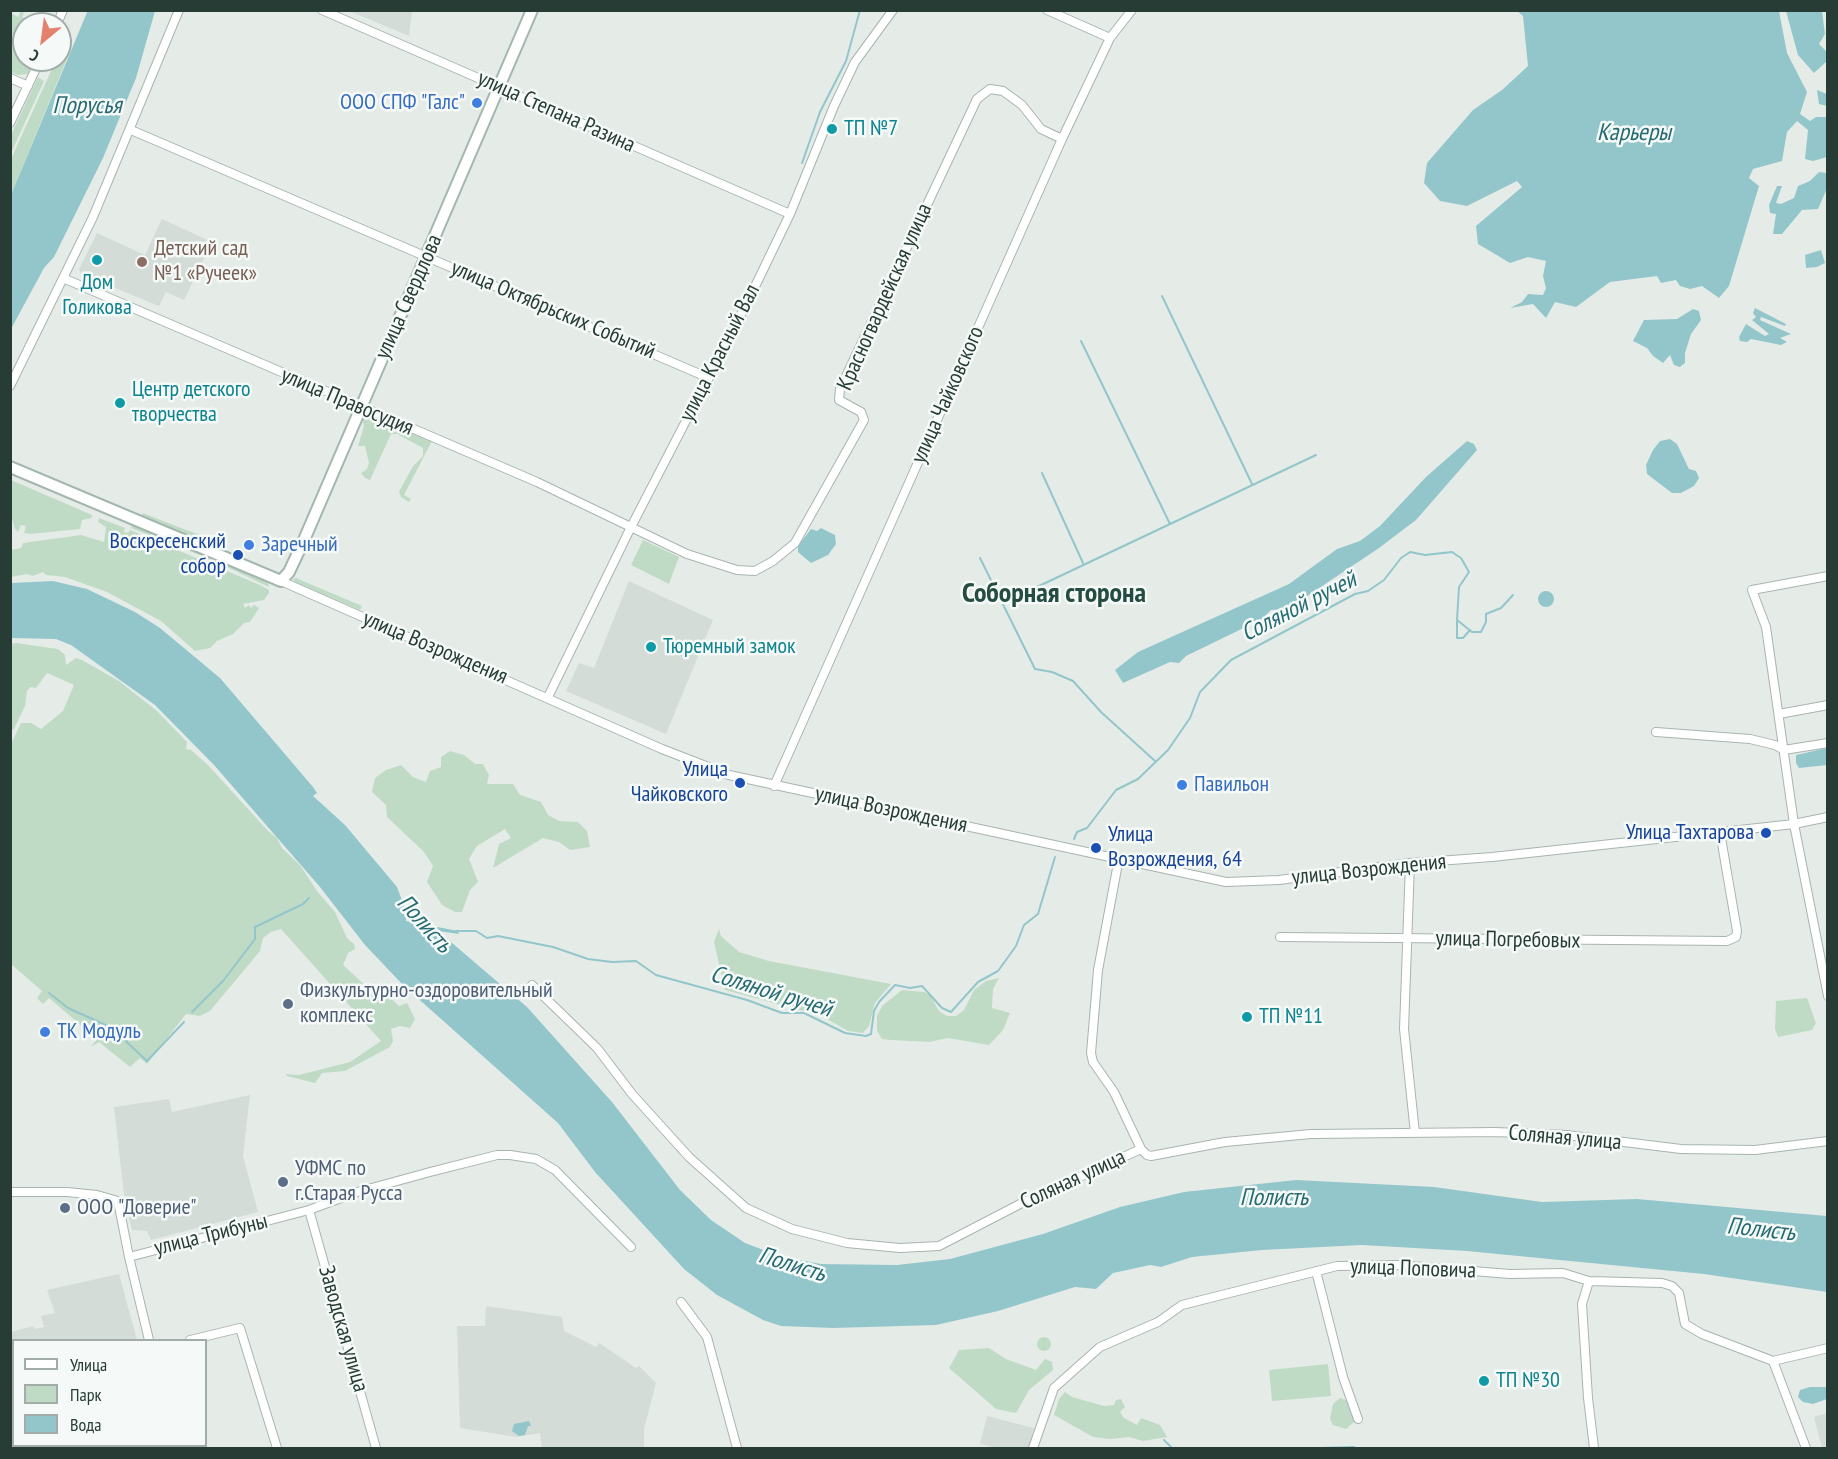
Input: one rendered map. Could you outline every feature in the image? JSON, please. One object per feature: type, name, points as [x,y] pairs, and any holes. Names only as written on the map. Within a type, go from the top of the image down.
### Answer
[{"type":"street","points":[[10,386],[131,130],[179,10]]},
{"type":"street","name":"улица Степана Разина","points":[[322,10],[790,214]]},
{"type":"street","name":"улица Свердлова","points":[[281,581],[289,572],[304,540],[532,10]]},
{"type":"street","name":"улица Красный Вал","points":[[548,697],[631,526],[709,378],[790,214],[834,106],[855,62],[892,10]]},
{"type":"street","points":[[1047,10],[1110,38]]},
{"type":"street","name":"улица Чайковского","points":[[774,786],[1062,140],[1110,38],[1132,10]]},
{"type":"street","points":[[10,123],[34,72]]},
{"type":"street","points":[[10,78],[28,86]]},
{"type":"street","name":"Красногвардейская улица","points":[[631,526],[687,554],[737,570],[760,570],[786,552],[808,522],[864,420],[861,412],[839,400],[840,389],[977,99],[990,89],[1003,91],[1022,105],[1041,129],[1062,140]]},
{"type":"street","name":"улица Октябрьских Событий","points":[[131,130],[709,378]]},
{"type":"street","name":"улица Правосудия","points":[[63,278],[537,482],[631,526]]},
{"type":"street","name":"улица Возрождения","points":[[10,467],[281,581],[703,766],[774,786],[1236,882],[1279,880],[1410,863],[1492,857],[1794,824],[1827,817]]},
{"type":"street","points":[[1827,576],[1752,590],[1766,627],[1794,824],[1827,996]]},
{"type":"street","points":[[1779,714],[1827,705]]},
{"type":"street","points":[[1656,732],[1750,740],[1775,745],[1784,750],[1827,743]]},
{"type":"street","name":"улица Погребовых","points":[[1280,937],[1727,941],[1736,937],[1737,931],[1720,832]]},
{"type":"street","points":[[1119,858],[1098,970],[1091,1053],[1093,1062],[1114,1092],[1141,1149]]},
{"type":"street","points":[[1410,863],[1404,1029],[1415,1133]]},
{"type":"street","name":"Соляная улица","points":[[532,985],[597,1048],[633,1094],[707,1175],[746,1208],[792,1229],[847,1243],[900,1248],[939,1246],[1033,1198],[1141,1149],[1151,1156],[1225,1142],[1280,1137],[1415,1133],[1567,1135],[1681,1149],[1755,1149],[1827,1141]]},
{"type":"street","name":"улица Трибуны","points":[[10,1192],[67,1192],[97,1195],[118,1201],[129,1257],[309,1210],[357,1192],[420,1174],[497,1155],[510,1155],[536,1159],[555,1170],[631,1246]]},
{"type":"street","name":"Заводская улица","points":[[309,1210],[376,1449]]},
{"type":"street","points":[[129,1257],[150,1339]]},
{"type":"street","name":"улица Поповича","points":[[1033,1449],[1054,1388],[1100,1347],[1149,1326],[1182,1305],[1337,1266],[1398,1265],[1510,1274],[1563,1273],[1589,1281],[1645,1281],[1672,1286],[1679,1293],[1685,1324],[1702,1334],[1773,1361]]},
{"type":"street","points":[[1316,1271],[1343,1377],[1358,1419]]},
{"type":"street","points":[[1589,1281],[1582,1304],[1594,1449]]},
{"type":"street","points":[[681,1302],[707,1337],[737,1449]]},
{"type":"street","points":[[198,1339],[240,1328],[277,1449]]},
{"type":"street","points":[[1806,1449],[1773,1361],[1827,1348]]},
{"type":"shaded area","points":[[346,11],[412,11],[409,36],[354,13]]},
{"type":"shaded area","name":"Детский сад №1 «Ручеек»","points":[[162,219],[212,242],[184,300],[166,292],[159,306],[81,274],[79,269],[97,233],[145,255]]},
{"type":"shaded area","points":[[629,581],[713,620],[666,734],[566,691],[579,663],[594,668]]},
{"type":"shaded area","points":[[250,1095],[243,1156],[258,1212],[151,1240],[147,1231],[132,1230],[124,1194],[114,1107],[169,1099],[172,1112]]},
{"type":"shaded area","points":[[119,1274],[137,1339],[12,1339],[11,1359],[11,1332],[33,1326],[35,1329],[44,1327],[41,1316],[55,1313],[47,1290]]},
{"type":"shaded area","points":[[486,1306],[562,1317],[564,1331],[596,1347],[599,1343],[636,1368],[639,1366],[656,1383],[644,1429],[644,1448],[542,1448],[540,1433],[516,1437],[460,1428],[457,1326],[485,1326]]},
{"type":"shaded area","points":[[1827,1413],[1827,1448],[1822,1448],[1814,1417]]},
{"type":"shaded area","points":[[987,1416],[1034,1428],[1029,1448],[997,1448],[980,1444]]},
{"type":"green space","points":[[11,13],[12,72],[29,72],[28,74],[18,75],[11,72]]},
{"type":"green space","points":[[51,72],[62,72],[11,195],[11,159]]},
{"type":"green space","points":[[38,77],[44,81],[11,153],[11,135]]},
{"type":"green space","points":[[368,413],[432,441],[404,495],[411,499],[409,502],[401,497],[399,492],[413,466],[423,456],[423,448],[397,434],[391,434],[370,480],[365,478],[361,473],[367,469],[369,463],[365,446],[358,446],[364,426],[362,419]]},
{"type":"green space","points":[[11,480],[92,515],[92,518],[82,520],[80,529],[30,534],[24,533],[26,526],[21,525],[18,532],[11,515]]},
{"type":"green space","points":[[143,513],[200,535],[196,540],[141,517]]},
{"type":"green space","points":[[99,518],[125,528],[124,532],[128,533],[130,530],[260,585],[269,590],[269,593],[264,600],[243,604],[245,608],[249,605],[251,608],[254,605],[259,608],[250,622],[244,623],[233,634],[217,641],[210,648],[195,651],[161,621],[107,592],[65,577],[46,575],[43,572],[33,576],[27,574],[11,577],[11,550],[21,548],[23,543],[81,535],[104,542],[106,527],[98,522]]},
{"type":"green space","points":[[132,525],[268,582],[269,587],[210,559],[131,528]]},
{"type":"green space","points":[[643,540],[679,557],[669,584],[631,565]]},
{"type":"green space","points":[[296,578],[362,606],[360,610],[295,582],[293,579]]},
{"type":"green space","points":[[11,644],[58,649],[65,655],[66,665],[76,658],[82,660],[119,681],[157,711],[187,742],[186,749],[191,750],[208,765],[300,865],[317,891],[335,912],[347,938],[354,944],[355,949],[348,953],[343,965],[368,988],[386,994],[399,1006],[407,1003],[415,1019],[410,1028],[400,1026],[391,1029],[393,1041],[390,1047],[345,1071],[322,1073],[315,1083],[287,1076],[286,1074],[299,1075],[350,1062],[381,1041],[281,929],[263,938],[260,951],[210,1011],[200,1016],[186,1014],[147,1064],[140,1058],[130,1067],[99,1042],[91,1047],[97,1039],[49,998],[43,1004],[37,998],[42,991],[11,964],[11,744],[21,723],[31,723],[41,729],[63,711],[74,685],[47,673],[36,688],[31,687],[27,691],[25,706],[14,729],[11,730]]},
{"type":"green space","points":[[450,751],[464,755],[475,764],[483,764],[489,775],[487,784],[513,784],[520,795],[541,802],[548,815],[559,821],[578,822],[587,831],[590,847],[570,850],[559,842],[543,838],[493,868],[499,844],[511,838],[505,829],[477,846],[469,859],[478,882],[470,890],[462,912],[455,912],[442,905],[427,882],[433,866],[424,852],[387,817],[386,805],[372,792],[375,778],[386,770],[401,765],[413,777],[426,782],[430,771],[441,767],[441,757]]},
{"type":"green space","points":[[719,929],[721,936],[739,952],[769,961],[891,984],[875,1003],[869,1026],[863,1033],[848,1031],[822,1016],[725,990],[714,942]]},
{"type":"green space","points":[[999,978],[993,989],[992,1008],[1010,1013],[1003,1030],[989,1045],[948,1038],[929,1042],[882,1039],[877,1031],[877,1016],[882,1006],[902,990],[924,992],[930,995],[939,1011],[947,1016],[956,1016],[964,1010],[974,990],[986,981]]},
{"type":"green space","points":[[1807,998],[1816,1023],[1812,1030],[1778,1037],[1775,1029],[1776,1001]]},
{"type":"green space","points":[[1041,1337],[1047,1337],[1051,1344],[1047,1351],[1041,1351],[1037,1347],[1037,1341]]},
{"type":"green space","points":[[989,1348],[1006,1359],[1036,1370],[1045,1359],[1052,1362],[1053,1370],[1029,1390],[1016,1413],[996,1409],[949,1368],[959,1350]]},
{"type":"green space","points":[[1328,1364],[1331,1396],[1272,1401],[1269,1370]]},
{"type":"green space","points":[[1065,1392],[1072,1397],[1104,1406],[1114,1405],[1116,1400],[1121,1399],[1125,1407],[1120,1412],[1124,1418],[1137,1425],[1141,1418],[1160,1425],[1167,1437],[1143,1441],[1129,1437],[1110,1439],[1093,1437],[1054,1415],[1059,1399]]},
{"type":"green space","points":[[1340,1398],[1346,1400],[1355,1421],[1346,1429],[1333,1425],[1330,1419],[1333,1404]]},
{"type":"water","name":"Порусья","points":[[88,10],[155,11],[136,78],[103,158],[54,257],[44,268],[11,329],[11,195],[62,72],[72,72],[72,48]]},
{"type":"water","name":"Карьеры","points":[[1517,11],[1779,11],[1787,53],[1807,92],[1800,114],[1810,121],[1816,117],[1827,117],[1827,157],[1813,161],[1805,159],[1808,130],[1797,121],[1787,132],[1782,161],[1753,169],[1749,178],[1759,186],[1729,286],[1719,298],[1702,286],[1690,289],[1680,286],[1676,280],[1661,283],[1657,276],[1610,282],[1576,307],[1555,302],[1546,318],[1533,304],[1510,308],[1522,302],[1528,294],[1543,295],[1546,288],[1543,276],[1546,261],[1528,257],[1510,263],[1478,244],[1476,226],[1522,187],[1517,181],[1467,206],[1440,201],[1424,183],[1427,163],[1473,110],[1502,90],[1528,66],[1523,16]]},
{"type":"water","points":[[1786,11],[1822,11],[1825,34],[1819,44],[1826,51],[1826,62],[1814,73],[1798,55]]},
{"type":"water","points":[[1817,90],[1827,94],[1827,106],[1819,104]]},
{"type":"water","points":[[1819,172],[1827,173],[1828,186],[1818,209],[1802,210],[1782,234],[1773,234],[1776,214],[1770,213],[1769,205],[1777,186],[1782,186],[1776,203],[1781,204],[1794,198],[1798,186],[1810,181]]},
{"type":"water","points":[[1821,250],[1825,263],[1817,267],[1806,268],[1805,255]]},
{"type":"water","points":[[1755,308],[1786,324],[1785,326],[1761,317],[1760,320],[1791,334],[1780,338],[1787,342],[1781,345],[1751,339],[1747,342],[1740,341],[1739,337],[1746,324],[1765,336],[1769,334],[1752,320],[1756,317],[1753,313]]},
{"type":"water","points":[[1693,309],[1699,311],[1701,320],[1691,334],[1685,353],[1685,363],[1680,367],[1674,365],[1670,355],[1663,363],[1647,348],[1633,341],[1644,320],[1677,319]]},
{"type":"water","points":[[1670,439],[1677,444],[1689,469],[1696,471],[1699,478],[1694,486],[1681,493],[1672,493],[1647,474],[1646,465],[1653,450],[1660,441]]},
{"type":"water","points":[[1467,441],[1474,444],[1477,450],[1416,520],[1379,548],[1288,609],[1271,610],[1262,619],[1186,656],[1179,663],[1170,662],[1123,683],[1115,670],[1138,652],[1289,584],[1337,549],[1360,541],[1380,526],[1426,477]]},
{"type":"water","points":[[821,528],[835,535],[836,544],[828,555],[811,563],[798,552],[798,546],[811,529],[817,531]]},
{"type":"water","name":"Полисть","points":[[53,581],[87,589],[135,612],[160,628],[220,678],[313,787],[317,793],[313,796],[345,825],[397,887],[406,911],[406,921],[458,931],[459,934],[438,931],[527,1007],[612,1102],[680,1190],[711,1220],[745,1243],[779,1256],[821,1264],[897,1265],[950,1259],[1043,1234],[1120,1207],[1184,1192],[1296,1180],[1434,1187],[1542,1202],[1637,1199],[1827,1216],[1827,1292],[1704,1274],[1467,1251],[1362,1245],[1262,1250],[1192,1257],[1161,1267],[1150,1265],[1113,1273],[1096,1289],[1075,1287],[998,1311],[936,1325],[833,1328],[781,1326],[763,1320],[717,1295],[684,1269],[595,1172],[558,1123],[404,986],[365,945],[320,887],[214,765],[155,705],[71,645],[56,639],[11,638],[11,583]]},
{"type":"water","points":[[1546,591],[1552,593],[1554,599],[1552,605],[1546,607],[1540,605],[1538,599],[1540,593]]},
{"type":"water","points":[[1827,748],[1827,765],[1799,768],[1796,763],[1796,755]]},
{"type":"water","points":[[1810,1387],[1827,1387],[1827,1399],[1813,1404],[1803,1402],[1798,1397],[1800,1390]]},
{"type":"water","points":[[529,1421],[531,1426],[528,1426],[525,1435],[519,1436],[512,1431],[514,1424]]},
{"type":"waterway","points":[[802,163],[820,112],[846,61],[860,10]]},
{"type":"waterway","points":[[1162,296],[1252,484]]},
{"type":"waterway","points":[[1081,341],[1170,524]]},
{"type":"waterway","points":[[1003,603],[1316,455]]},
{"type":"waterway","points":[[1042,473],[1083,563]]},
{"type":"waterway","name":"Соляной ручей","points":[[1074,839],[1077,832],[1087,828],[1116,790],[1138,779],[1168,750],[1190,718],[1200,692],[1231,660],[1355,594],[1368,591],[1384,580],[1401,558],[1410,552],[1425,555],[1452,552],[1461,558],[1469,572],[1459,587],[1457,620],[1472,632],[1481,632],[1486,622],[1486,614],[1501,608],[1513,595]]},
{"type":"waterway","points":[[980,558],[1035,669],[1052,672],[1073,681],[1101,712],[1155,761]]},
{"type":"waterway","points":[[1457,621],[1457,638],[1463,638],[1470,630]]},
{"type":"waterway","name":"Соляной ручей","points":[[456,931],[476,931],[487,938],[498,936],[553,947],[588,959],[612,962],[636,961],[656,975],[747,1000],[782,1013],[804,1013],[845,1033],[866,1036],[871,1034],[874,1011],[879,1002],[895,985],[910,988],[922,986],[942,1008],[951,1012],[978,982],[998,971],[1016,946],[1024,925],[1038,914],[1055,857]]},
{"type":"waterway","points":[[192,1012],[223,981],[255,939],[255,927],[303,904],[309,898]]},
{"type":"waterway","points":[[49,993],[68,1008],[110,1027]]},
{"type":"waterway","points":[[116,1032],[147,1061],[184,1022]]},
{"type":"waterway","points":[[1164,1440],[1172,1448]]},
{"type":"waterway","points":[[1320,1448],[1354,1447]]},
{"type":"place","name":"ООО СПФ \"Галс\"","points":[[477,103]]},
{"type":"place","name":"ТП №7","points":[[832,129]]},
{"type":"place","name":"Дом Голикова","points":[[97,260]]},
{"type":"place","name":"Детский сад №1 «Ручеек»","points":[[142,262]]},
{"type":"place","name":"Центр детского творчества","points":[[120,403]]},
{"type":"place","name":"Заречный","points":[[249,545]]},
{"type":"place","name":"Воскресенский собор","points":[[238,555]]},
{"type":"place","name":"Тюремный замок","points":[[651,647]]},
{"type":"place","name":"Улица Чайковского","points":[[740,783]]},
{"type":"place","name":"Павильон","points":[[1182,785]]},
{"type":"place","name":"Улица Тахтарова","points":[[1766,833]]},
{"type":"place","name":"Улица Возрождения, 64","points":[[1096,848]]},
{"type":"place","name":"Физкультурно-оздоровительный комплекс","points":[[288,1004]]},
{"type":"place","name":"ТП №11","points":[[1247,1017]]},
{"type":"place","name":"ТК Модуль","points":[[45,1032]]},
{"type":"place","name":"УФМС по г.Старая Русса","points":[[283,1182]]},
{"type":"place","name":"ООО \"Доверие\"","points":[[65,1208]]},
{"type":"place","name":"ТП №30","points":[[1484,1381]]},
{"type":"district","name":"Соборная сторона","points":[[1054,594]]}]
